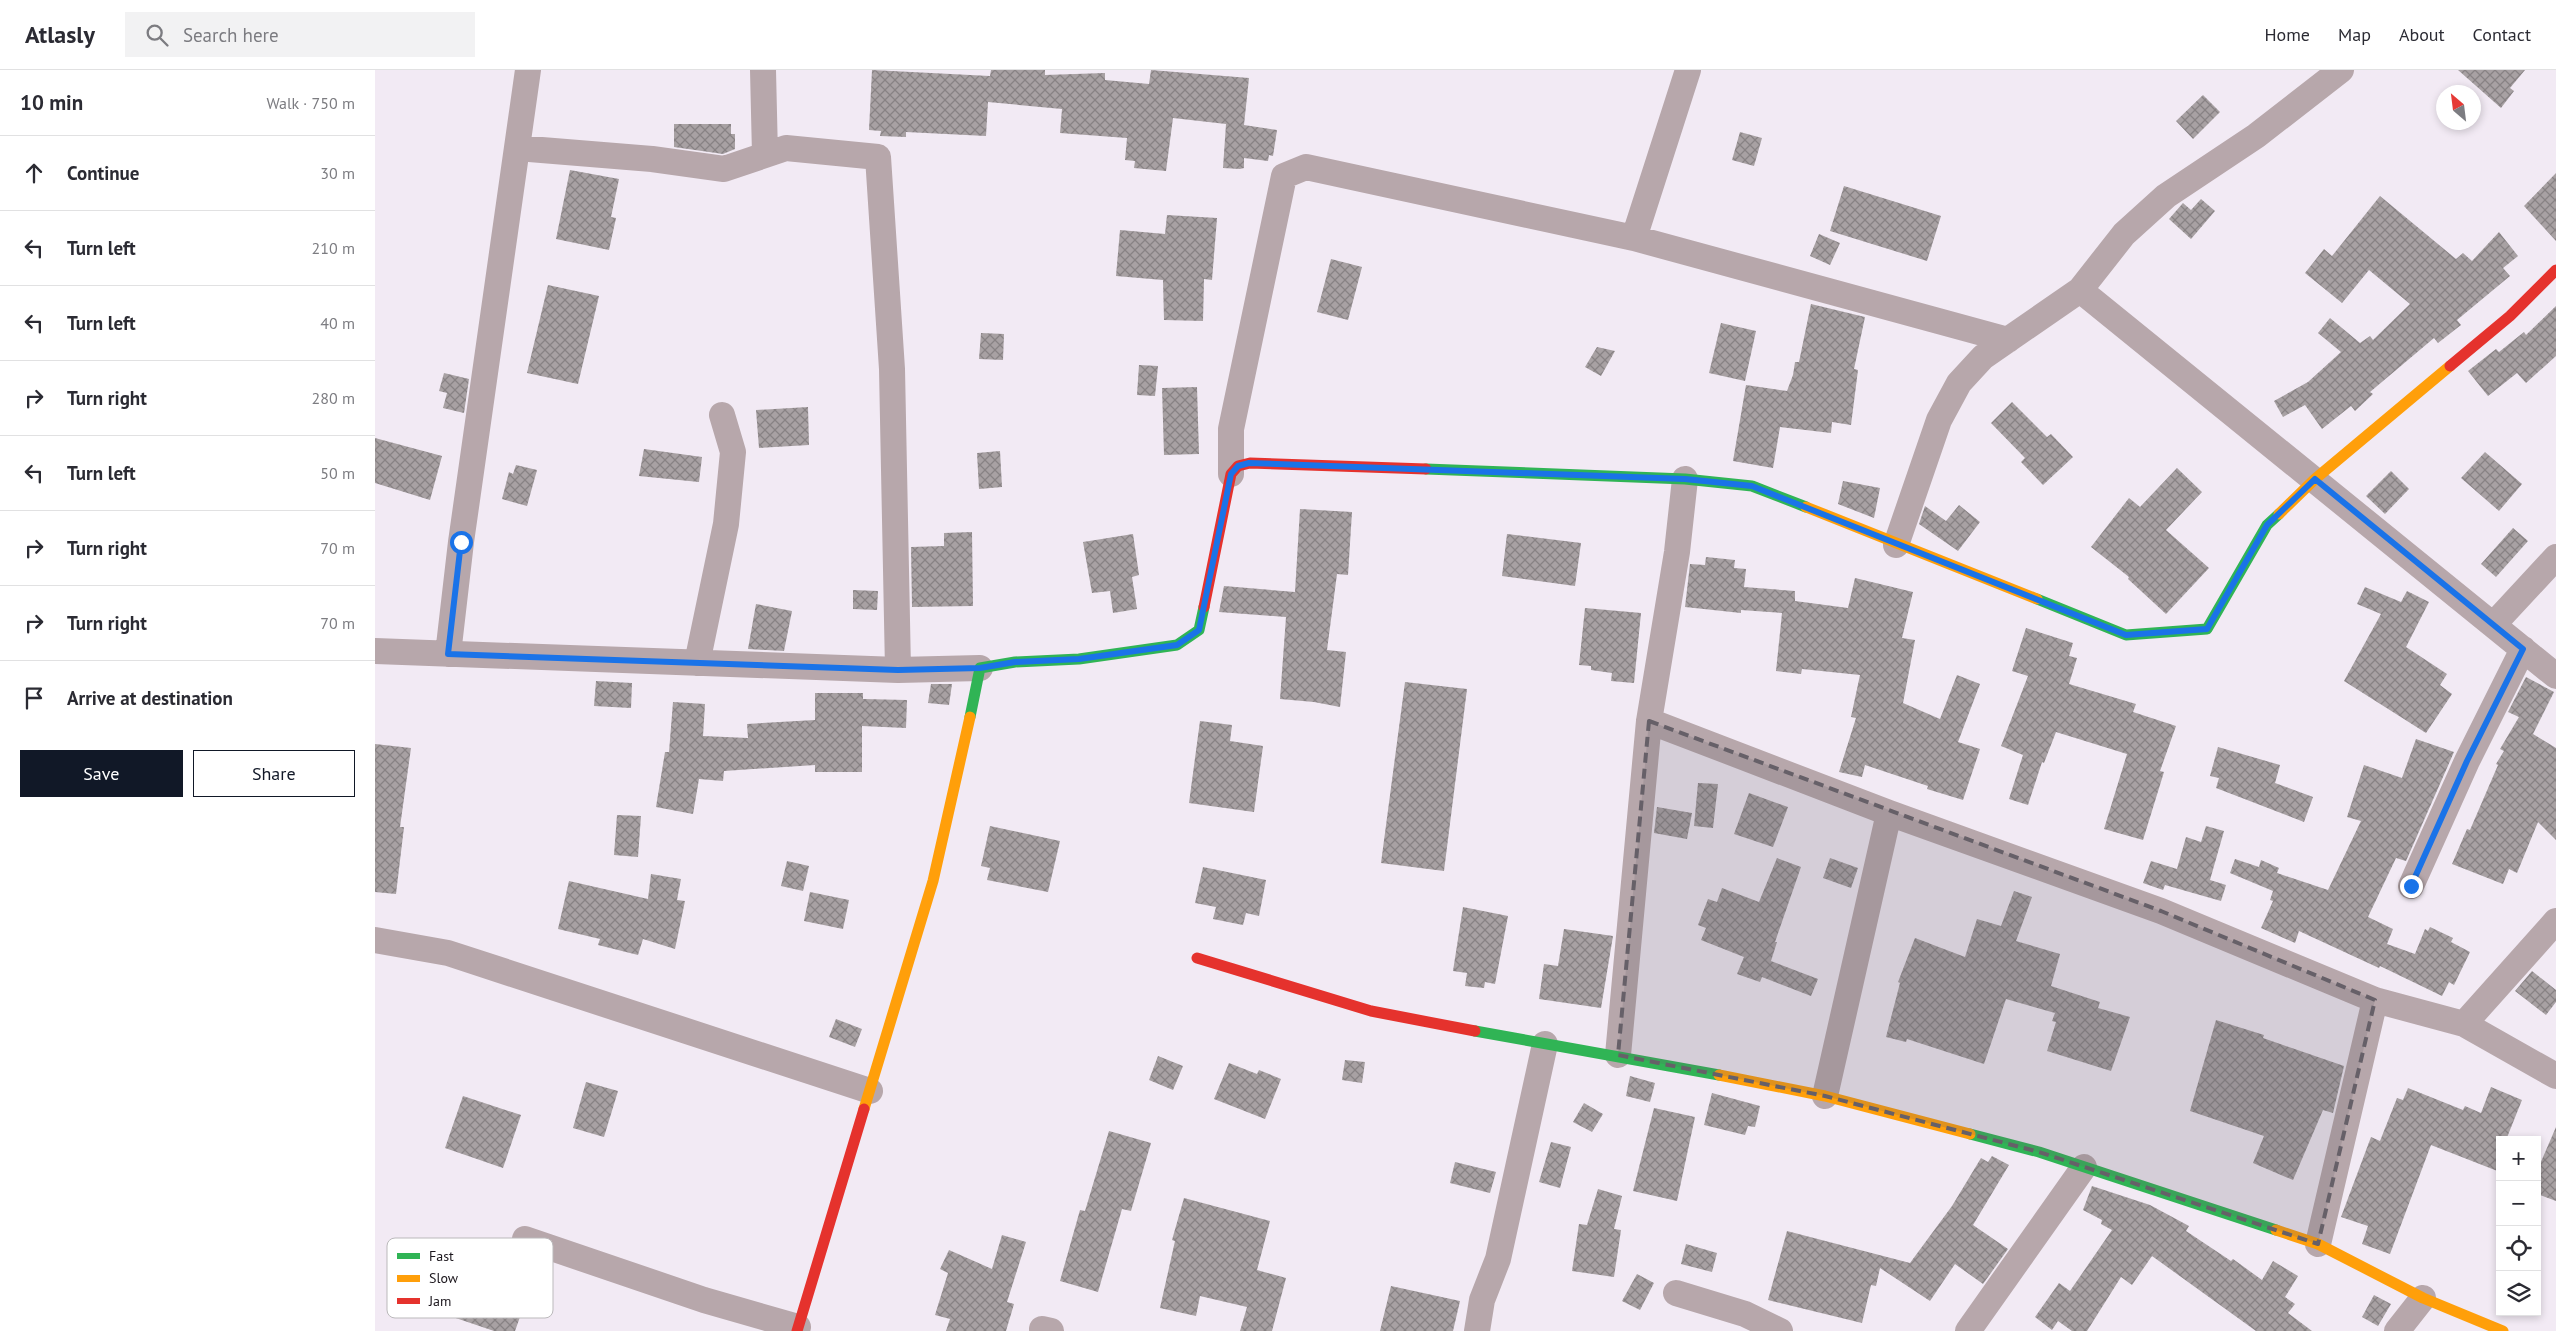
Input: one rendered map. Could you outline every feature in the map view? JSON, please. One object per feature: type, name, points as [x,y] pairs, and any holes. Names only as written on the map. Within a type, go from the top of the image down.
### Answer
[{"type":"street","points":[[448,654],[461,542],[528,70]]},
{"type":"street","points":[[763,70],[765,155]]},
{"type":"street","points":[[1634,238],[1687,70]]},
{"type":"street","points":[[1896,545],[1939,420],[1959,382],[1983,357],[2081,290],[2124,234],[2166,196],[2255,136],[2341,70]]},
{"type":"street","points":[[517,148],[652,159],[724,170],[786,148],[878,157],[892,369],[898,670]]},
{"type":"street","points":[[375,651],[898,670],[980,668],[1015,662],[1079,659],[1177,645],[1199,630],[1231,474],[1231,429],[1283,176],[1306,167],[1634,238],[2008,340]]},
{"type":"street","points":[[1231,474],[1238,466],[1249,463],[1685,479],[1752,486],[1896,545],[2126,635],[2207,629],[2267,525],[2315,479],[2510,316],[2556,270]]},
{"type":"street","points":[[2081,290],[2556,676]]},
{"type":"street","points":[[697,663],[725,524],[733,452],[722,415]]},
{"type":"street","points":[[1618,1055],[1649,721],[1677,552],[1685,479]]},
{"type":"street","points":[[2493,625],[2556,556]]},
{"type":"street","points":[[2411,886],[2467,761],[2523,649]]},
{"type":"street","points":[[553,1249],[704,1300],[797,1329],[933,880],[962,759],[980,668]]},
{"type":"street","points":[[1649,721],[1889,813],[2161,911],[2375,1000],[2464,1024],[2556,1076]]},
{"type":"street","points":[[1825,1096],[1889,813]]},
{"type":"street","points":[[2464,1024],[2556,921]]},
{"type":"street","points":[[375,940],[448,953],[870,1091]]},
{"type":"street","points":[[1197,958],[1371,1011],[1545,1044],[1618,1055],[1825,1096],[2039,1152],[2318,1244],[2423,1298],[2503,1331]]},
{"type":"street","points":[[2318,1244],[2375,1000]]},
{"type":"street","points":[[1477,1331],[1482,1300],[1498,1259],[1545,1044]]},
{"type":"street","points":[[1968,1331],[2084,1167]]},
{"type":"street","points":[[1676,1293],[1745,1314],[1780,1331]]},
{"type":"street","points":[[2397,1331],[2423,1298]]},
{"type":"highlighted area","points":[[1649,721],[2161,911],[2375,1000],[2318,1244],[2039,1152],[1825,1096],[1618,1055]]},
{"type":"building","points":[[872,70],[990,76],[991,70],[1045,70],[1045,75],[1105,73],[1105,80],[1149,84],[1151,70],[1249,78],[1244,125],[1277,130],[1273,156],[1269,155],[1268,161],[1244,158],[1244,168],[1240,169],[1223,168],[1226,124],[1173,118],[1166,171],[1134,168],[1135,161],[1125,160],[1127,138],[1060,133],[1062,109],[988,102],[986,136],[906,132],[906,137],[880,136],[881,131],[869,130]]},
{"type":"building","points":[[2458,70],[2525,70],[2510,88],[2514,91],[2501,108],[2481,90],[2481,85],[2475,85]]},
{"type":"building","points":[[2203,95],[2220,112],[2193,139],[2176,121]]},
{"type":"building","points":[[674,124],[731,124],[731,134],[735,134],[735,149],[723,154],[674,147]]},
{"type":"building","points":[[1740,132],[1762,138],[1754,166],[1732,160]]},
{"type":"building","points":[[570,170],[619,179],[611,217],[616,218],[609,250],[556,239]]},
{"type":"building","points":[[2556,173],[2556,241],[2524,206]]},
{"type":"building","points":[[1844,186],[1941,216],[1927,261],[1830,231]]},
{"type":"building","points":[[2380,196],[2456,259],[2463,253],[2472,261],[2499,232],[2518,256],[2503,268],[2510,276],[2457,320],[2461,325],[2438,343],[2434,338],[2370,392],[2373,394],[2355,411],[2351,406],[2322,429],[2305,405],[2283,417],[2274,401],[2308,382],[2341,352],[2318,333],[2330,318],[2360,343],[2370,336],[2373,340],[2410,304],[2369,270],[2342,303],[2305,273],[2324,249],[2332,256]]},
{"type":"building","points":[[2201,199],[2215,211],[2191,239],[2169,219],[2183,203],[2191,210]]},
{"type":"building","points":[[1167,215],[1217,218],[1212,280],[1204,279],[1203,321],[1164,320],[1163,280],[1116,276],[1120,230],[1165,234]]},
{"type":"building","points":[[1819,234],[1840,243],[1830,265],[1810,256]]},
{"type":"building","points":[[1331,259],[1362,267],[1348,320],[1317,312]]},
{"type":"building","points":[[548,285],[599,296],[578,384],[527,373]]},
{"type":"building","points":[[1811,304],[1865,317],[1854,369],[1858,370],[1851,425],[1832,422],[1831,433],[1780,427],[1773,468],[1733,461],[1746,385],[1787,391],[1793,375],[1795,362],[1799,362]]},
{"type":"building","points":[[2556,306],[2556,356],[2526,383],[2517,373],[2488,396],[2468,371],[2496,349],[2499,352],[2524,332],[2526,335]]},
{"type":"building","points":[[1721,323],[1756,331],[1745,381],[1709,373]]},
{"type":"building","points":[[981,333],[1004,334],[1003,360],[979,359]]},
{"type":"building","points":[[1597,347],[1615,351],[1601,376],[1585,367]]},
{"type":"building","points":[[1139,365],[1158,366],[1155,396],[1137,395]]},
{"type":"building","points":[[444,373],[469,379],[464,413],[443,408],[447,393],[439,391]]},
{"type":"building","points":[[1197,387],[1199,454],[1164,455],[1162,388]]},
{"type":"building","points":[[2012,402],[2047,437],[2051,434],[2073,457],[2043,485],[2021,462],[2025,458],[1991,423]]},
{"type":"building","points":[[808,407],[809,445],[759,448],[756,410]]},
{"type":"building","points":[[375,438],[442,456],[430,500],[375,483]]},
{"type":"building","points":[[644,449],[702,457],[699,482],[639,476]]},
{"type":"building","points":[[1000,451],[1002,487],[979,489],[977,453]]},
{"type":"building","points":[[2485,452],[2522,484],[2499,511],[2461,478]]},
{"type":"building","points":[[516,465],[537,470],[527,506],[502,499],[509,472],[513,474]]},
{"type":"building","points":[[2177,468],[2202,492],[2166,530],[2209,568],[2166,614],[2128,579],[2129,577],[2091,547],[2129,498],[2140,507]]},
{"type":"building","points":[[2391,471],[2409,489],[2385,514],[2366,496]]},
{"type":"building","points":[[1843,481],[1880,488],[1874,518],[1838,504]]},
{"type":"building","points":[[1959,505],[1980,522],[1958,551],[1919,524],[1925,506],[1946,521]]},
{"type":"building","points":[[1300,509],[1352,512],[1348,575],[1337,574],[1327,650],[1346,652],[1340,707],[1314,702],[1280,699],[1286,617],[1219,612],[1224,586],[1295,592]]},
{"type":"building","points":[[2513,528],[2528,541],[2496,577],[2481,564]]},
{"type":"building","points":[[972,532],[973,606],[912,607],[911,547],[944,546],[944,533]]},
{"type":"building","points":[[1133,534],[1139,575],[1132,577],[1137,609],[1113,613],[1110,591],[1092,593],[1083,542]]},
{"type":"building","points":[[1507,534],[1581,543],[1575,586],[1502,576]]},
{"type":"building","points":[[1706,557],[1735,560],[1734,568],[1746,569],[1744,587],[1795,591],[1795,601],[1848,608],[1855,578],[1913,592],[1902,638],[1915,640],[1903,703],[1940,719],[1957,675],[1980,684],[1958,742],[1980,749],[1963,800],[1927,789],[1928,786],[1865,765],[1862,777],[1839,772],[1856,718],[1851,717],[1860,675],[1802,669],[1801,674],[1776,671],[1782,613],[1741,610],[1741,613],[1685,607],[1690,564],[1705,565]]},
{"type":"building","points":[[2365,587],[2401,602],[2407,591],[2429,602],[2406,647],[2447,674],[2440,685],[2452,694],[2426,733],[2344,681],[2381,614],[2357,604]]},
{"type":"building","points":[[853,590],[878,591],[877,610],[853,609]]},
{"type":"building","points":[[756,604],[792,611],[784,651],[748,649]]},
{"type":"building","points":[[1585,608],[1641,613],[1634,683],[1611,681],[1612,673],[1591,670],[1591,666],[1579,665]]},
{"type":"building","points":[[2026,628],[2073,643],[2069,656],[2077,658],[2069,684],[2136,704],[2133,712],[2176,726],[2160,771],[2164,772],[2143,840],[2104,829],[2127,754],[2056,732],[2044,763],[2042,762],[2028,805],[2009,799],[2023,755],[2001,746],[2028,676],[2012,671]]},
{"type":"building","points":[[2526,677],[2554,692],[2533,734],[2556,748],[2556,840],[2538,822],[2517,873],[2509,869],[2503,884],[2452,864],[2467,829],[2470,830],[2498,765],[2496,764],[2504,751],[2500,749],[2519,717],[2508,712]]},
{"type":"building","points":[[596,681],[632,683],[631,708],[594,706]]},
{"type":"building","points":[[1405,682],[1467,689],[1444,871],[1381,863]]},
{"type":"building","points":[[931,684],[952,684],[949,705],[928,703]]},
{"type":"building","points":[[815,693],[863,693],[863,699],[907,700],[906,728],[862,726],[862,772],[815,772],[815,765],[724,771],[723,781],[699,779],[693,814],[656,807],[665,752],[669,752],[673,702],[705,704],[703,736],[748,738],[747,724],[815,720]]},
{"type":"building","points":[[1200,721],[1232,725],[1230,741],[1263,746],[1254,812],[1189,803]]},
{"type":"building","points":[[2416,739],[2454,752],[2406,861],[2396,858],[2368,917],[2393,929],[2387,944],[2415,954],[2425,929],[2428,931],[2430,927],[2453,938],[2451,942],[2470,952],[2454,985],[2449,982],[2442,996],[2380,966],[2379,968],[2299,931],[2295,943],[2261,928],[2273,901],[2270,900],[2273,891],[2230,873],[2235,859],[2259,867],[2261,860],[2279,868],[2277,873],[2328,890],[2361,821],[2347,817],[2364,765],[2402,778]]},
{"type":"building","points":[[375,744],[411,748],[400,827],[404,827],[396,894],[375,892]]},
{"type":"building","points":[[2218,747],[2280,765],[2275,783],[2313,797],[2304,822],[2216,788],[2219,778],[2210,776]]},
{"type":"building","points":[[1698,783],[1718,784],[1713,828],[1694,826]]},
{"type":"building","points":[[1749,793],[1788,807],[1773,847],[1734,834]]},
{"type":"building","points":[[1657,807],[1692,813],[1687,839],[1654,833]]},
{"type":"building","points":[[617,815],[641,816],[638,857],[614,855]]},
{"type":"building","points":[[990,826],[1060,841],[1048,892],[987,880],[990,868],[981,866]]},
{"type":"building","points":[[2206,826],[2224,831],[2210,880],[2226,885],[2221,901],[2165,885],[2163,890],[2143,883],[2151,861],[2177,869],[2186,837],[2201,842]]},
{"type":"building","points":[[1777,858],[1801,867],[1775,942],[1777,942],[1771,961],[1818,979],[1811,996],[1762,977],[1760,982],[1737,974],[1744,957],[1701,940],[1706,928],[1698,925],[1708,899],[1717,902],[1722,888],[1759,902]]},
{"type":"building","points":[[1830,858],[1858,868],[1851,888],[1823,878]]},
{"type":"building","points":[[787,861],[809,866],[803,891],[781,886]]},
{"type":"building","points":[[1203,867],[1266,880],[1259,916],[1246,913],[1243,925],[1213,919],[1216,907],[1195,903]]},
{"type":"building","points":[[651,874],[681,879],[677,900],[685,901],[675,949],[643,939],[638,955],[598,945],[600,939],[558,929],[569,881],[648,899]]},
{"type":"building","points":[[2014,891],[2032,897],[2016,941],[2060,954],[2051,986],[2100,1002],[2098,1008],[2130,1017],[2111,1071],[2047,1051],[2056,1022],[2052,1021],[2055,1013],[2006,999],[1984,1064],[1907,1039],[1906,1042],[1886,1037],[1900,983],[1898,982],[1915,938],[1965,957],[1977,919],[2001,926]]},
{"type":"building","points":[[810,892],[849,900],[843,929],[804,921]]},
{"type":"building","points":[[1463,907],[1508,916],[1495,984],[1485,982],[1484,988],[1465,986],[1467,973],[1453,971]]},
{"type":"building","points":[[1564,929],[1613,936],[1601,1008],[1539,999],[1544,964],[1558,966]]},
{"type":"building","points":[[2532,971],[2556,990],[2556,1002],[2546,1015],[2515,991]]},
{"type":"building","points":[[836,1019],[862,1029],[855,1047],[829,1037]]},
{"type":"building","points":[[2216,1020],[2264,1035],[2263,1038],[2344,1066],[2333,1113],[2323,1110],[2293,1180],[2253,1163],[2264,1136],[2190,1111]]},
{"type":"building","points":[[1158,1056],[1183,1066],[1173,1090],[1149,1080]]},
{"type":"building","points":[[1345,1060],[1365,1062],[1362,1083],[1342,1080]]},
{"type":"building","points":[[1229,1063],[1257,1074],[1259,1070],[1281,1079],[1265,1119],[1214,1099]]},
{"type":"building","points":[[1630,1076],[1655,1083],[1650,1102],[1626,1096]]},
{"type":"building","points":[[586,1082],[618,1091],[604,1137],[573,1128]]},
{"type":"building","points":[[2491,1087],[2522,1100],[2508,1136],[2496,1136],[2496,1170],[2431,1145],[2390,1254],[2362,1244],[2368,1226],[2341,1217],[2371,1137],[2380,1141],[2397,1098],[2403,1100],[2408,1088],[2463,1110],[2465,1106],[2481,1113]]},
{"type":"building","points":[[1712,1093],[1760,1106],[1755,1127],[1748,1126],[1745,1135],[1704,1125]]},
{"type":"building","points":[[463,1096],[521,1115],[503,1168],[445,1148]]},
{"type":"building","points":[[1584,1103],[1603,1114],[1592,1132],[1573,1122]]},
{"type":"building","points":[[1654,1108],[1695,1117],[1677,1201],[1633,1191]]},
{"type":"building","points":[[2556,1127],[2556,1201],[2541,1195],[2541,1162]]},
{"type":"building","points":[[1109,1131],[1151,1143],[1131,1211],[1122,1209],[1098,1292],[1060,1281],[1080,1210],[1085,1211]]},
{"type":"building","points":[[1551,1142],[1571,1147],[1560,1188],[1539,1182]]},
{"type":"building","points":[[1992,1156],[2009,1165],[1973,1225],[2008,1249],[1983,1284],[1955,1264],[1930,1301],[1880,1268],[1876,1286],[1871,1285],[1862,1323],[1768,1300],[1787,1231],[1910,1263],[1952,1206],[1981,1158],[1988,1162]]},
{"type":"building","points":[[1455,1162],[1496,1172],[1490,1193],[1450,1183]]},
{"type":"building","points":[[2092,1186],[2150,1205],[2189,1226],[2186,1231],[2231,1261],[2233,1259],[2262,1280],[2273,1261],[2298,1276],[2285,1297],[2295,1304],[2288,1313],[2312,1331],[2256,1331],[2152,1256],[2132,1285],[2121,1277],[2087,1331],[2072,1331],[2058,1321],[2052,1330],[2035,1317],[2059,1283],[2070,1291],[2112,1230],[2101,1224],[2102,1220],[2083,1210]]},
{"type":"building","points":[[1598,1189],[1622,1196],[1614,1229],[1621,1230],[1614,1277],[1572,1271],[1579,1224],[1587,1225]]},
{"type":"building","points":[[1184,1198],[1270,1221],[1257,1270],[1286,1278],[1272,1331],[1240,1331],[1247,1307],[1200,1296],[1196,1316],[1160,1308],[1175,1241],[1172,1240]]},
{"type":"building","points":[[1002,1235],[1026,1242],[1007,1302],[1014,1304],[1006,1331],[946,1331],[950,1319],[935,1315],[948,1273],[940,1269],[949,1250],[992,1269]]},
{"type":"building","points":[[1686,1244],[1717,1253],[1712,1272],[1681,1264]]},
{"type":"building","points":[[1637,1274],[1654,1283],[1640,1310],[1622,1301]]},
{"type":"building","points":[[1391,1286],[1460,1301],[1453,1331],[1380,1331]]},
{"type":"building","points":[[2374,1295],[2391,1304],[2378,1326],[2362,1317]]},
{"type":"building","points":[[456,1318],[520,1318],[515,1331],[494,1331]]},
{"type":"traffic: fast","points":[[1426,469],[1685,479],[1752,486],[1806,507]]},
{"type":"traffic: fast","points":[[2037,599],[2126,635],[2207,629],[2267,525],[2279,514]]},
{"type":"traffic: fast","points":[[970,717],[980,668],[1015,662],[1079,659],[1177,645],[1199,630],[1204,607]]},
{"type":"traffic: fast","points":[[1475,1031],[1719,1075]]},
{"type":"traffic: fast","points":[[1970,1134],[2039,1152],[2276,1230]]},
{"type":"traffic: slow","points":[[2279,514],[2315,479],[2450,366]]},
{"type":"traffic: slow","points":[[1806,507],[2037,599]]},
{"type":"traffic: slow","points":[[864,1109],[933,881],[970,717]]},
{"type":"traffic: slow","points":[[1719,1075],[1825,1096],[1970,1134]]},
{"type":"traffic: slow","points":[[2276,1230],[2318,1244],[2423,1298],[2503,1331]]},
{"type":"traffic: jam","points":[[2450,366],[2510,316],[2556,270]]},
{"type":"traffic: jam","points":[[1204,607],[1231,474],[1238,466],[1250,463],[1426,469]]},
{"type":"traffic: jam","points":[[1197,958],[1371,1011],[1475,1031]]},
{"type":"traffic: jam","points":[[797,1331],[864,1109]]},
{"type":"route","points":[[461,542],[448,654],[898,670],[980,668],[1015,662],[1079,659],[1177,645],[1199,630],[1231,474],[1238,466],[1249,463],[1685,479],[1752,486],[1896,545],[2126,635],[2207,629],[2267,525],[2315,479],[2523,649],[2467,761],[2411,886]]}]
